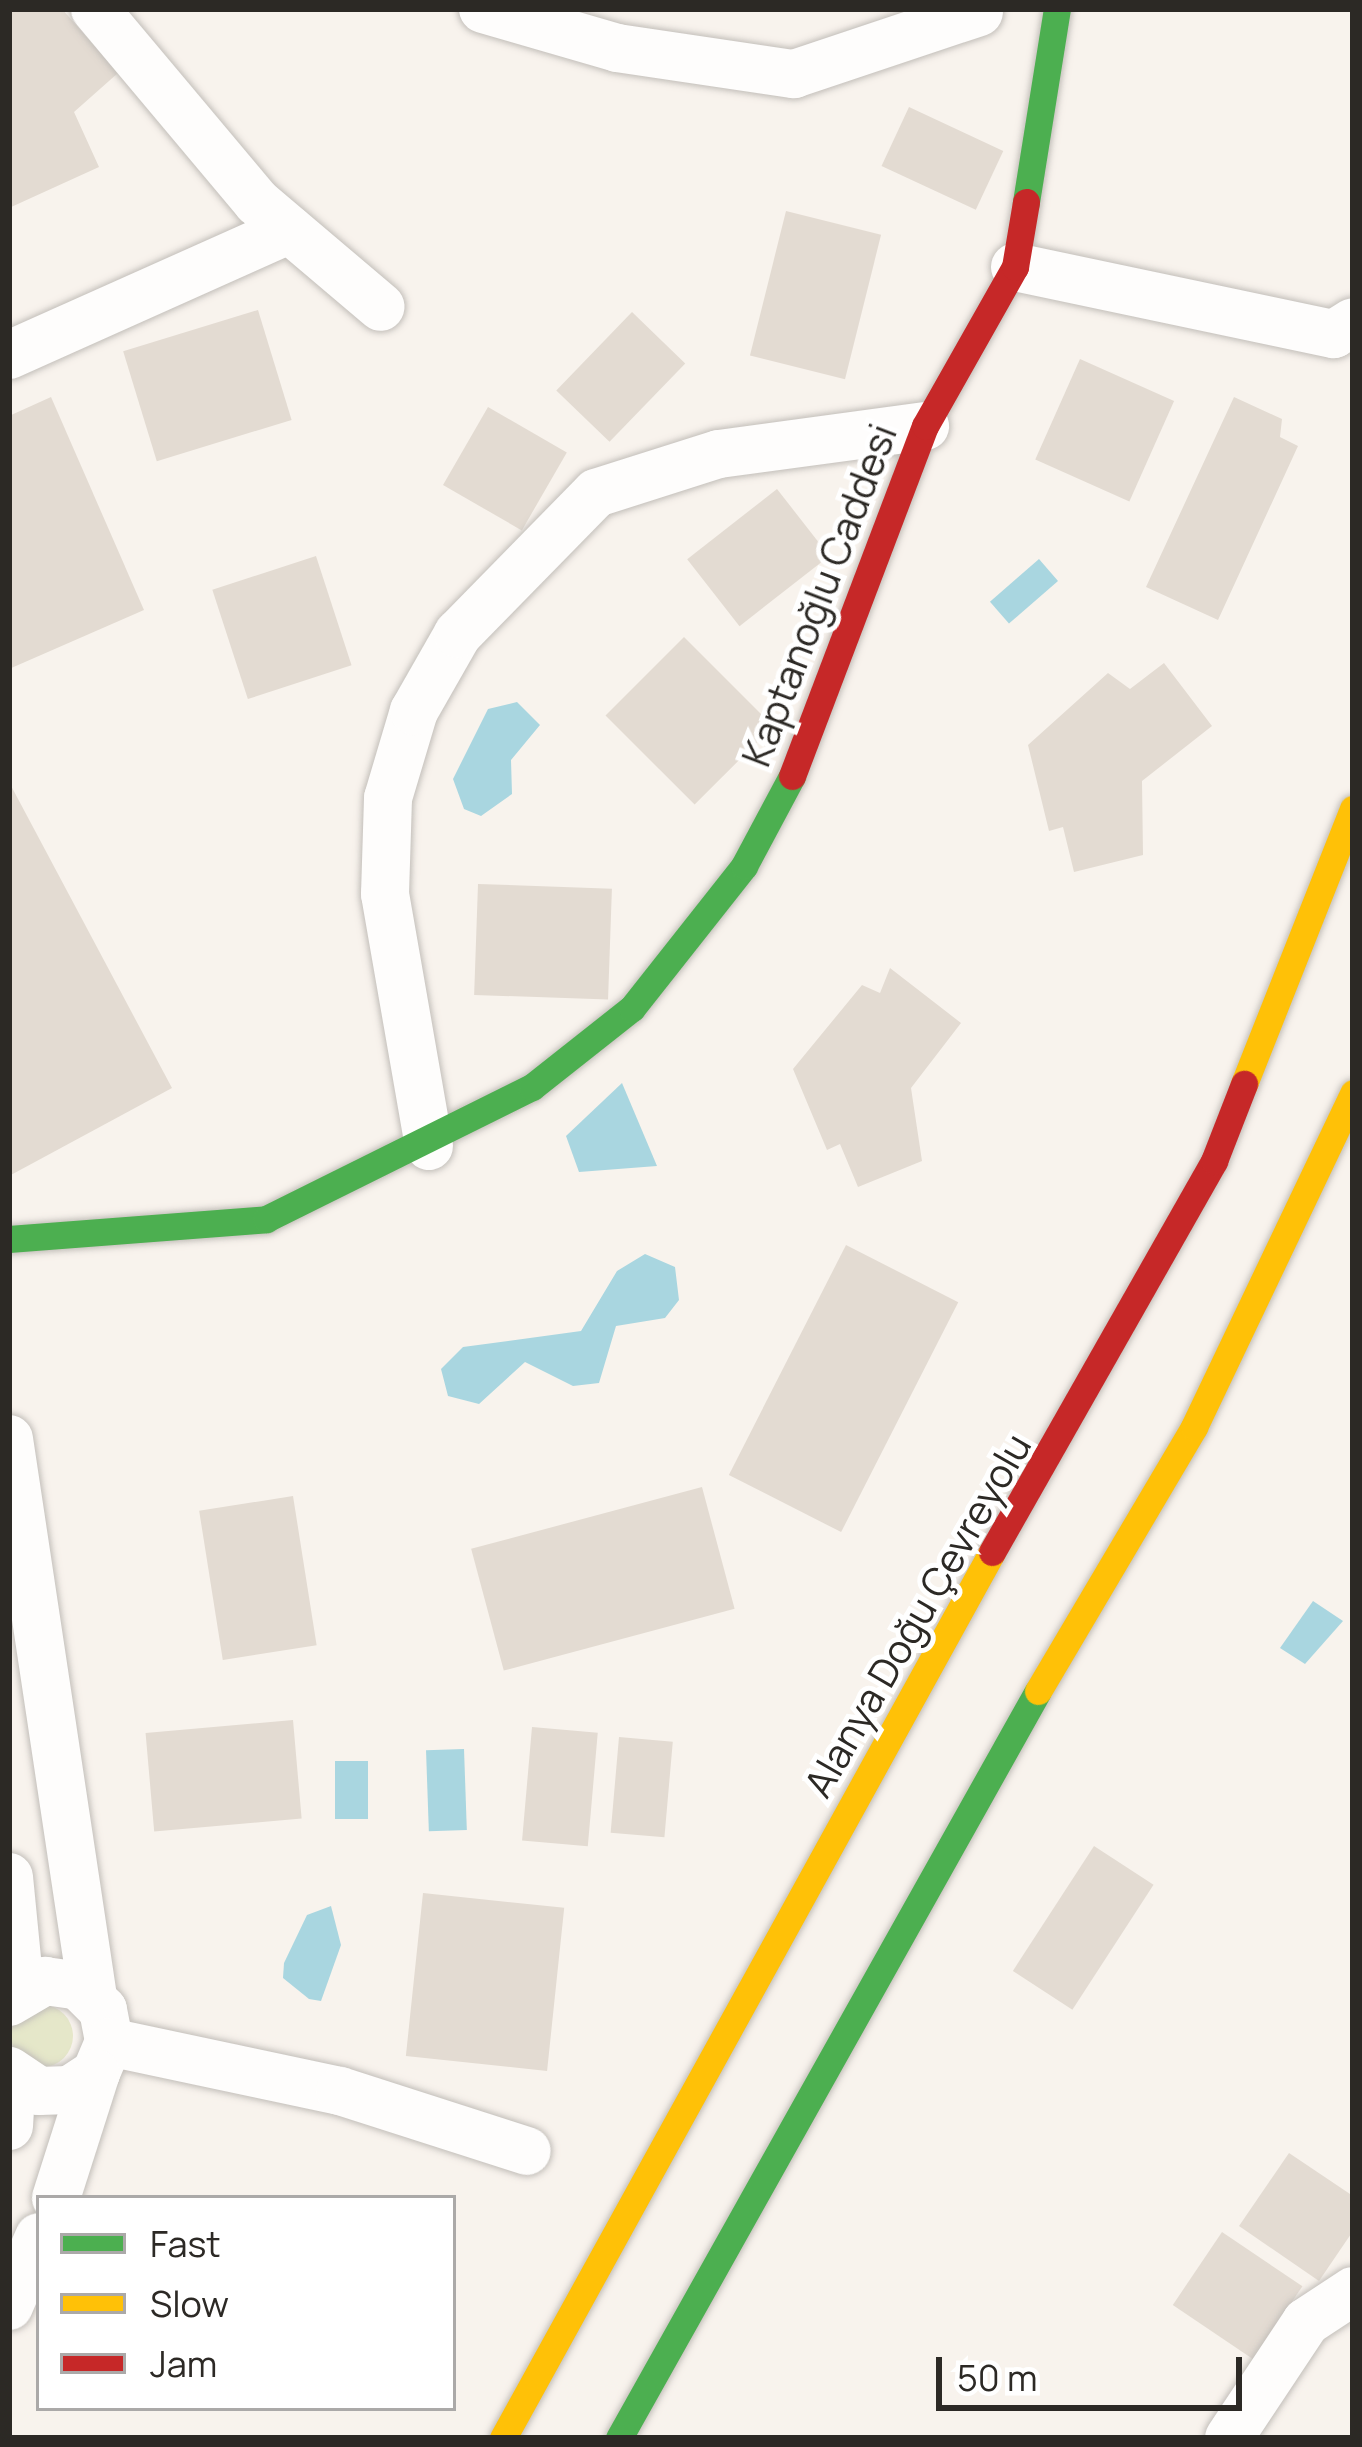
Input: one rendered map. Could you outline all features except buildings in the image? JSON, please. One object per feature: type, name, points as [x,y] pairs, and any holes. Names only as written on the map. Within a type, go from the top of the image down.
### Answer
[{"type":"main road","name":"Kaptanoğlu Caddesi","points":[[9,1238],[266,1219],[429,1146],[532,1088],[632,1008],[744,866],[815,734],[926,426],[1015,267],[1054,15]]},
{"type":"main road","name":"Alanya Doğu Çevreyolu","points":[[503,2438],[688,2089],[1203,1182],[1353,809]]},
{"type":"main road","points":[[619,2438],[950,1841],[1194,1427],[1353,1093]]},
{"type":"street","points":[[95,9],[289,230],[380,307]]},
{"type":"street","points":[[483,9],[617,48],[794,74],[978,10],[1054,15]]},
{"type":"street","points":[[9,355],[289,230]]},
{"type":"street","points":[[1015,267],[1334,334],[1353,322]]},
{"type":"street","points":[[429,1146],[385,894],[388,798],[414,711],[458,634],[596,493],[718,454],[926,426]]},
{"type":"street","points":[[9,1439],[102,2057],[57,2195]]},
{"type":"street","points":[[9,1876],[15,1996],[62,1981],[93,1997]]},
{"type":"street","points":[[9,2126],[10,2073],[54,2093],[102,2057],[340,2091],[527,2151]]},
{"type":"street","points":[[9,2306],[36,2244]]},
{"type":"street","points":[[1229,2438],[1306,2323],[1353,2291]]},
{"type":"green space","points":[[42,2005],[64,2014],[73,2036],[64,2058],[42,2067],[20,2058],[11,2036],[20,2014]]},
{"type":"water","points":[[1039,559],[1058,581],[1009,624],[990,602]]},
{"type":"water","points":[[517,702],[540,725],[511,760],[512,794],[481,816],[464,809],[453,779],[488,709]]},
{"type":"water","points":[[622,1083],[657,1166],[579,1172],[566,1136]]},
{"type":"water","points":[[645,1254],[675,1267],[679,1300],[665,1318],[616,1326],[599,1383],[573,1386],[525,1362],[479,1404],[448,1396],[441,1369],[463,1347],[581,1331],[617,1271]]},
{"type":"water","points":[[1313,1601],[1343,1621],[1305,1664],[1280,1648]]},
{"type":"water","points":[[464,1749],[467,1830],[429,1831],[426,1750]]},
{"type":"water","points":[[335,1761],[368,1761],[368,1819],[335,1819]]},
{"type":"water","points":[[331,1906],[341,1945],[321,2001],[309,1999],[283,1978],[284,1963],[307,1915]]},
{"type":"traffic: fast","points":[[1026,202],[1057,9]]},
{"type":"traffic: fast","points":[[9,1239],[266,1219],[532,1087],[632,1008],[744,866],[792,776]]},
{"type":"traffic: fast","points":[[619,2438],[1038,1691]]},
{"type":"traffic: slow","points":[[1244,1084],[1353,809]]},
{"type":"traffic: slow","points":[[1038,1691],[1194,1427],[1353,1093]]},
{"type":"traffic: slow","points":[[503,2438],[992,1552]]},
{"type":"traffic: jam","points":[[792,776],[925,426],[1015,267],[1026,202]]},
{"type":"traffic: jam","points":[[992,1552],[1214,1161],[1244,1084]]}]
